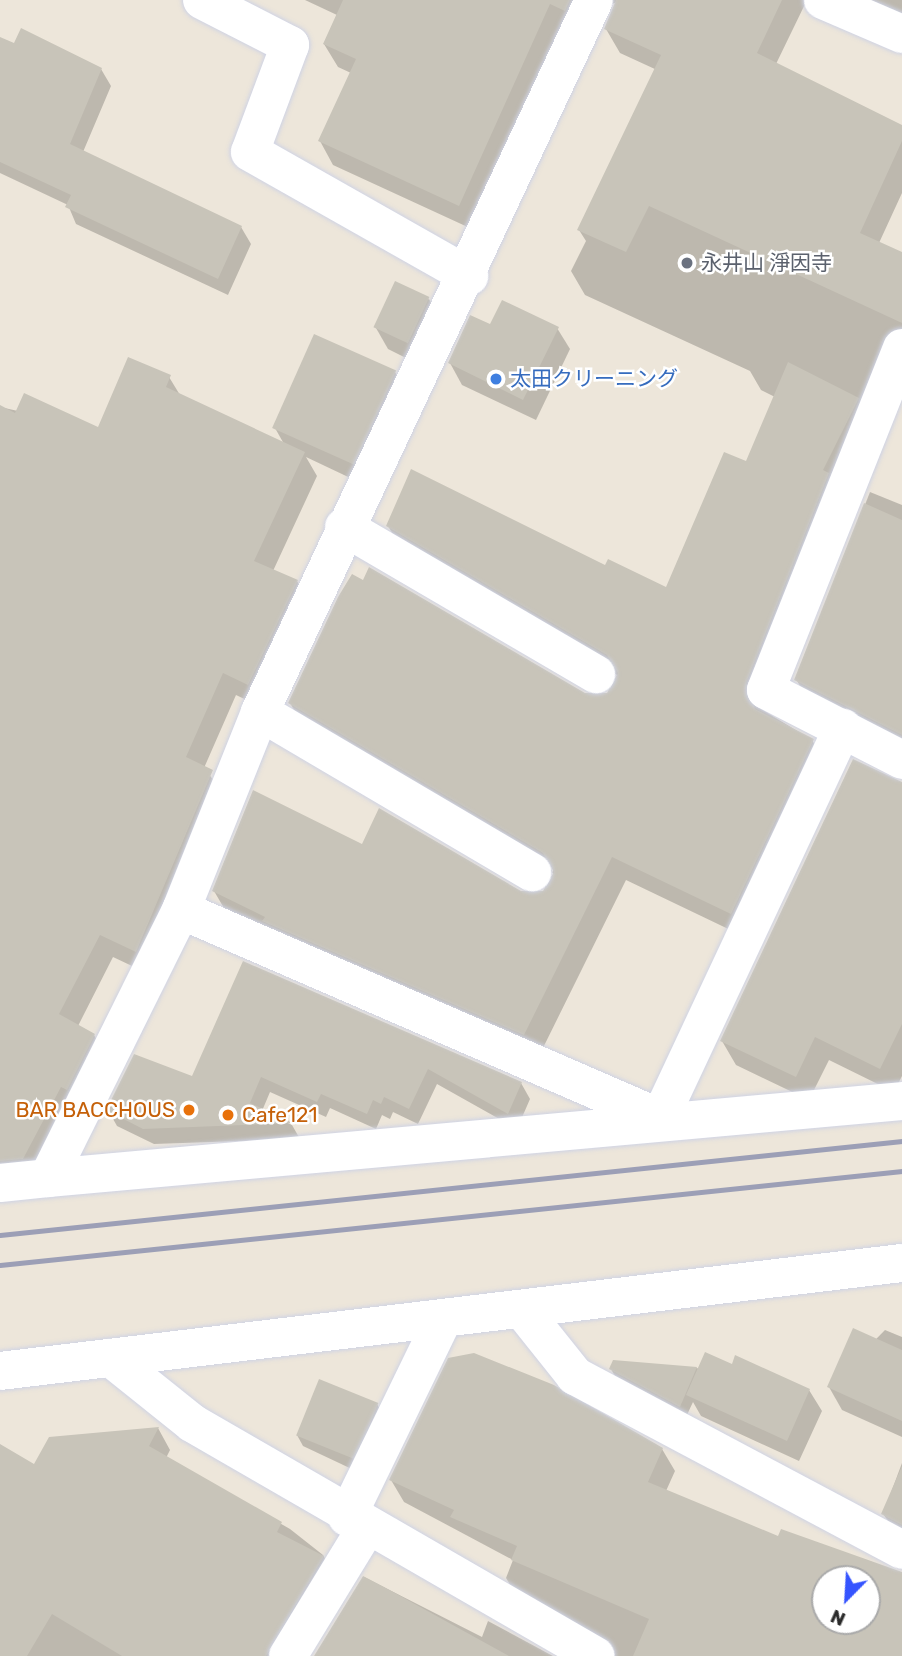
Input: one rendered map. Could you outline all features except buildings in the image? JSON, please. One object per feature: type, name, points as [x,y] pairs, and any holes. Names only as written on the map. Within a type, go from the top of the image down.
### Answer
[{"type":"street","points":[[202,0],[290,45],[250,152],[469,276]]},
{"type":"street","points":[[48,1178],[181,910],[260,712],[344,527],[469,276],[594,0]]},
{"type":"street","points":[[823,0],[902,34]]},
{"type":"street","points":[[902,348],[766,690],[902,760]]},
{"type":"street","points":[[344,527],[596,674]]},
{"type":"street","points":[[260,712],[533,872]]},
{"type":"street","points":[[660,1118],[843,728]]},
{"type":"street","points":[[181,910],[660,1118]]},
{"type":"street","points":[[0,1183],[660,1118],[902,1101]]},
{"type":"street","points":[[0,1371],[523,1312],[902,1263]]},
{"type":"street","points":[[523,1312],[575,1376],[902,1550]]},
{"type":"street","points":[[288,1656],[357,1523],[442,1321]]},
{"type":"street","points":[[111,1358],[192,1423],[357,1523],[596,1656]]},
{"type":"railway","points":[[0,1235],[902,1141]]},
{"type":"railway","points":[[0,1265],[902,1171]]},
{"type":"place","name":"永井山 淨因寺","points":[[687,263]]},
{"type":"place","name":"太田クリーニング","points":[[496,379]]},
{"type":"place","name":"BAR BACCHOUS","points":[[189,1110]]},
{"type":"place","name":"Cafe121","points":[[228,1115]]}]
